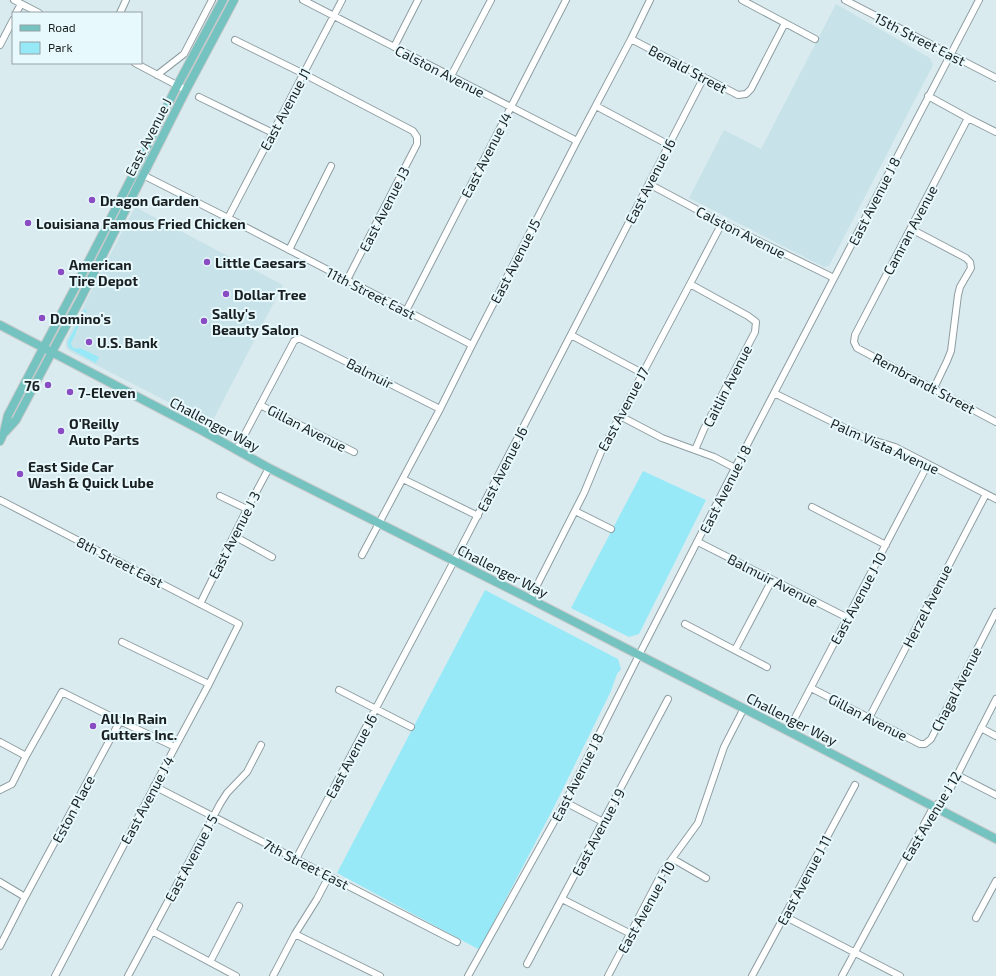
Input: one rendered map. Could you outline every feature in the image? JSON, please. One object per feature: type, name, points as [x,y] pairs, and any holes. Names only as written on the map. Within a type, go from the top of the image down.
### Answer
[{"type":"main road","name":"East Avenue J","points":[[0,441],[8,415],[78,282],[177,86],[223,0]]},
{"type":"main road","name":"East Avenue J","points":[[2,431],[16,420],[89,283],[186,90],[234,0]]},
{"type":"main road","points":[[112,237],[114,225],[121,209],[121,198]]},
{"type":"main road","points":[[89,283],[89,272],[101,249],[103,240],[102,235]]},
{"type":"main road","name":"Challenger Way","points":[[0,325],[237,449],[270,468],[744,708],[996,839]]},
{"type":"street","points":[[14,0],[37,12]]},
{"type":"street","points":[[120,12],[126,0]]},
{"type":"street","name":"East Avenue J","points":[[157,75],[184,54],[212,0]]},
{"type":"street","name":"Calston Avenue","points":[[303,0],[577,141]]},
{"type":"street","name":"East Avenue J1","points":[[228,218],[342,0]]},
{"type":"street","points":[[394,47],[418,0]]},
{"type":"street","points":[[451,76],[491,0]]},
{"type":"street","name":"East Avenue J4","points":[[406,311],[566,0]]},
{"type":"street","name":"East Avenue J5","points":[[379,523],[440,409],[650,0]]},
{"type":"street","points":[[742,0],[816,39]]},
{"type":"street","name":"15th Street East","points":[[844,0],[996,78]]},
{"type":"street","name":"East Avenue J 8","points":[[468,976],[565,802],[735,468],[979,0]]},
{"type":"street","points":[[17,12],[21,4]]},
{"type":"street","points":[[0,45],[12,22]]},
{"type":"street","name":"Benald Street","points":[[631,39],[738,95],[746,94],[751,89],[785,23]]},
{"type":"street","points":[[235,40],[304,74]]},
{"type":"street","points":[[137,64],[186,90]]},
{"type":"street","name":"East Avenue J3","points":[[304,74],[413,132],[417,137],[417,144],[347,280]]},
{"type":"street","name":"East Avenue J6","points":[[296,859],[478,516],[704,77]]},
{"type":"street","points":[[928,96],[996,132]]},
{"type":"street","points":[[199,97],[273,133]]},
{"type":"street","points":[[596,106],[669,145]]},
{"type":"street","name":"Camran Avenue","points":[[854,342],[855,335],[968,118]]},
{"type":"street","points":[[289,250],[331,166]]},
{"type":"street","name":"11th Street East","points":[[143,175],[472,345]]},
{"type":"street","name":"Calston Avenue","points":[[649,184],[834,278]]},
{"type":"street","name":"East Avenue J7","points":[[530,599],[584,493],[601,452],[722,222]]},
{"type":"street","points":[[911,229],[966,258],[970,262],[971,268],[960,287],[958,295],[951,351],[934,388]]},
{"type":"street","name":"Caitlin Avenue","points":[[690,284],[748,316],[756,322],[755,332],[704,429],[695,450]]},
{"type":"street","points":[[571,335],[642,373]]},
{"type":"street","name":"Balmuir","points":[[260,405],[294,341],[299,338],[440,409]]},
{"type":"street","name":"Rembrandt Street","points":[[854,342],[857,348],[996,422]]},
{"type":"street","name":"Palm Vista Avenue","points":[[774,393],[863,437],[895,447],[996,499]]},
{"type":"street","points":[[237,449],[260,405]]},
{"type":"street","name":"Gillan Avenue","points":[[260,405],[354,452]]},
{"type":"street","points":[[620,416],[662,438],[714,457],[735,468]]},
{"type":"street","name":"East Avenue J 10","points":[[788,731],[928,464]]},
{"type":"street","name":"East Avenue J 3","points":[[200,604],[247,509],[270,468]]},
{"type":"street","points":[[403,479],[478,516]]},
{"type":"street","name":"Herzel Avenue","points":[[869,718],[986,494]]},
{"type":"street","points":[[220,496],[247,509]]},
{"type":"street","name":"8th Street East","points":[[0,500],[239,624]]},
{"type":"street","points":[[812,507],[886,545]]},
{"type":"street","points":[[575,511],[610,529]]},
{"type":"street","points":[[362,555],[379,523]]},
{"type":"street","points":[[234,536],[272,557]]},
{"type":"street","name":"Balmuir Avenue","points":[[698,542],[848,618]]},
{"type":"street","points":[[735,650],[772,580]]},
{"type":"street","name":"Chagal Avenue","points":[[925,744],[931,739],[996,612]]},
{"type":"street","name":"East Avenue J 4","points":[[56,976],[239,624]]},
{"type":"street","points":[[685,624],[767,667]]},
{"type":"street","points":[[122,642],[209,684]]},
{"type":"street","name":"Gillan Avenue","points":[[811,688],[920,744],[925,744]]},
{"type":"street","points":[[339,690],[411,727]]},
{"type":"street","points":[[0,790],[12,784],[62,692],[175,747]]},
{"type":"street","name":"East Avenue J 9","points":[[527,964],[668,699]]},
{"type":"street","name":"East Avenue J 12","points":[[842,976],[934,806],[945,798],[956,774],[996,699]]},
{"type":"street","name":"East Avenue J 10","points":[[608,976],[663,871],[698,823],[724,747],[744,708]]},
{"type":"street","name":"Eston Place","points":[[0,946],[120,721]]},
{"type":"street","points":[[981,728],[996,736]]},
{"type":"street","points":[[0,742],[26,756]]},
{"type":"street","name":"East Avenue J 5","points":[[128,976],[223,798],[247,772],[261,745]]},
{"type":"street","points":[[956,774],[996,795]]},
{"type":"street","name":"East Avenue J 11","points":[[752,976],[855,785]]},
{"type":"street","name":"7th Street East","points":[[154,786],[457,942]]},
{"type":"street","points":[[565,802],[603,822]]},
{"type":"street","points":[[672,859],[706,878]]},
{"type":"street","points":[[273,976],[295,934],[317,899],[329,876]]},
{"type":"street","points":[[976,918],[993,892],[996,881]]},
{"type":"street","points":[[0,882],[25,897]]},
{"type":"street","points":[[562,899],[630,934]]},
{"type":"street","points":[[210,962],[239,906]]},
{"type":"street","points":[[784,916],[900,976]]},
{"type":"street","points":[[152,931],[236,976]]},
{"type":"street","points":[[295,934],[380,976]]},
{"type":"shaded area","points":[[836,4],[930,58],[933,65],[829,266],[824,267],[689,198],[724,130],[761,149]]},
{"type":"shaded area","points":[[135,207],[283,285],[211,424],[71,352],[66,347],[66,340]]},
{"type":"green space","points":[[85,309],[87,310],[71,343],[72,347],[76,349],[80,348],[99,357],[96,363],[72,350],[68,346],[68,341]]},
{"type":"green space","points":[[643,471],[706,500],[639,634],[629,637],[571,608]]},
{"type":"green space","points":[[485,590],[618,659],[621,669],[617,674],[611,691],[554,807],[480,948],[478,949],[337,873]]},
{"type":"place","name":"Dragon Garden","points":[[92,200]]},
{"type":"place","name":"Louisiana Famous Fried Chicken","points":[[28,223]]},
{"type":"place","name":"Little Caesars","points":[[207,262]]},
{"type":"place","name":"American Tire Depot","points":[[61,272]]},
{"type":"place","name":"Dollar Tree","points":[[226,294]]},
{"type":"place","name":"Domino's","points":[[42,318]]},
{"type":"place","name":"Sally's Beauty Salon","points":[[204,321]]},
{"type":"place","name":"U.S. Bank","points":[[89,342]]},
{"type":"place","name":"76","points":[[48,385]]},
{"type":"place","name":"7-Eleven","points":[[70,392]]},
{"type":"place","name":"O'Reilly Auto Parts","points":[[61,431]]},
{"type":"place","name":"East Side Car Wash & Quick Lube","points":[[20,474]]},
{"type":"place","name":"All In Rain Gutters Inc.","points":[[93,726]]}]
